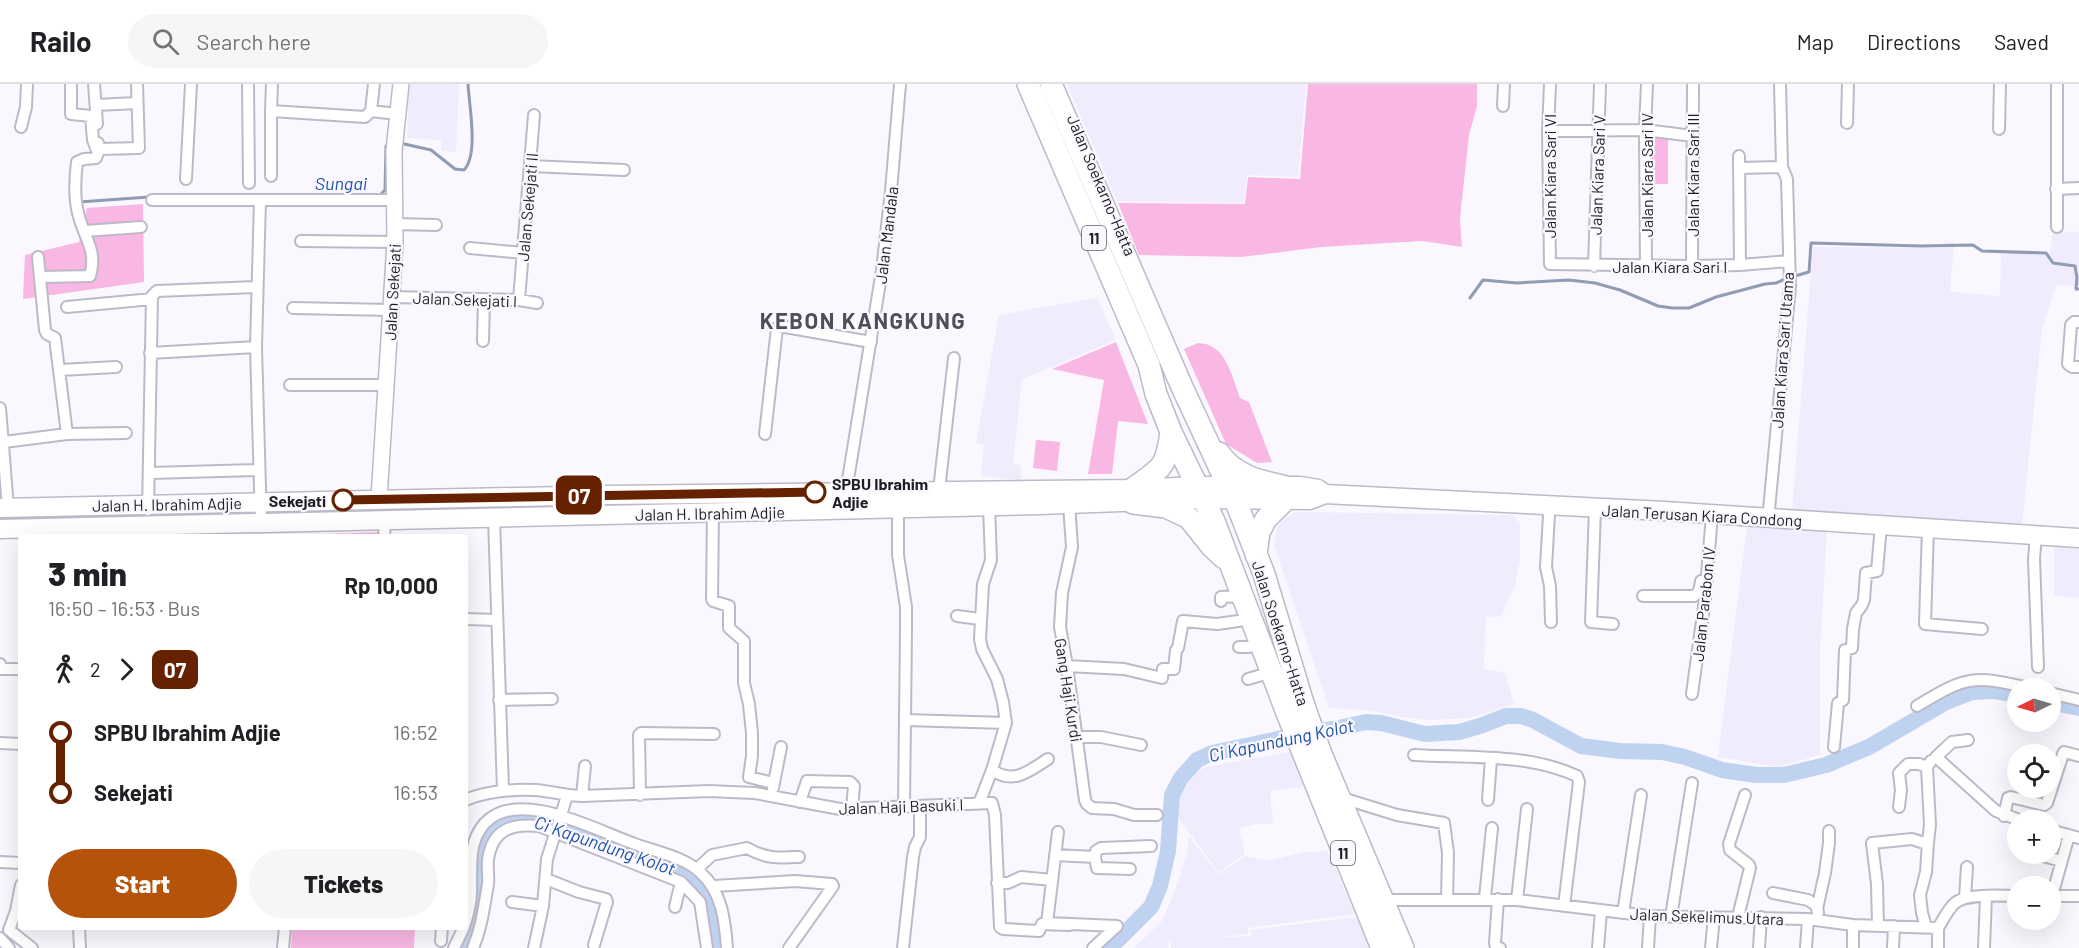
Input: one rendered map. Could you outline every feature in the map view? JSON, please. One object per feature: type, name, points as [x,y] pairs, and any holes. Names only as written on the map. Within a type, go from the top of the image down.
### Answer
[{"type":"highway","name":"Jalan Soekarno-Hatta","points":[[1028,84],[1149,365],[1156,394],[1201,492],[1244,596],[1272,672],[1295,709]]},
{"type":"highway","name":"Jalan Soekarno-Hatta","points":[[1051,84],[1182,387],[1232,492],[1275,604],[1295,709],[1382,948]]},
{"type":"highway","points":[[1199,422],[1223,460],[1237,471],[1284,493],[1259,532],[1256,555]]},
{"type":"highway","points":[[1172,432],[1169,451],[1162,468],[1133,496],[1166,507],[1189,518],[1212,547],[1231,564]]},
{"type":"highway","name":"Jalan Soekarno-Hatta","points":[[1313,756],[1339,797],[1402,948]]},
{"type":"main road","name":"Jalan Sekejati","points":[[379,500],[396,225],[395,145],[401,84]]},
{"type":"main road","name":"Jalan Soekarno-Hatta","points":[[1019,84],[1099,274],[1142,370],[1156,394]]},
{"type":"main road","name":"Jalan Soekarno-Hatta","points":[[1059,84],[1176,359],[1182,387]]},
{"type":"main road","name":"Jalan Terusan Kiara Condong","points":[[1232,492],[1284,493],[1311,488],[1325,494],[2079,538]]},
{"type":"main road","name":"Jalan H. Ibrahim Adjie","points":[[4,508],[939,490],[1133,496]]},
{"type":"main road","name":"Jalan H. Ibrahim Adjie","points":[[0,529],[119,532],[148,526],[261,523],[385,529],[494,518],[1070,504],[1133,496],[1232,492]]},
{"type":"main road","points":[[712,494],[713,512]]},
{"type":"street","points":[[21,127],[26,107],[27,84]]},
{"type":"street","points":[[41,277],[90,276],[93,259],[86,231],[78,215],[75,197],[77,165],[80,160],[98,157],[98,153],[93,140],[91,116],[71,114],[71,84]]},
{"type":"street","points":[[94,84],[99,149],[139,148],[137,84]]},
{"type":"street","points":[[186,179],[191,84]]},
{"type":"street","points":[[249,84],[249,183]]},
{"type":"street","points":[[271,176],[272,84]]},
{"type":"street","points":[[272,111],[366,116],[371,111],[374,84]]},
{"type":"street","name":"Jalan Mandala","points":[[846,492],[871,342],[891,191],[900,84]]},
{"type":"street","points":[[1503,106],[1504,84]]},
{"type":"street","name":"Jalan Kiara Sari VI","points":[[1550,84],[1549,261],[1553,266]]},
{"type":"street","name":"Jalan Kiara Sari V","points":[[1594,266],[1600,84]]},
{"type":"street","name":"Jalan Kiara Sari IV","points":[[1646,265],[1647,84]]},
{"type":"street","name":"Jalan Kiara Sari III","points":[[1692,266],[1693,84]]},
{"type":"street","name":"Jalan Kiara Sari Utama","points":[[1769,510],[1790,286],[1787,179],[1782,167],[1780,84]]},
{"type":"street","points":[[1847,123],[1848,84]]},
{"type":"street","points":[[1999,129],[2000,84]]},
{"type":"street","points":[[2057,84],[2057,227]]},
{"type":"street","points":[[96,105],[137,103]]},
{"type":"street","points":[[371,111],[397,114]]},
{"type":"street","name":"Jalan Sekejati II","points":[[519,300],[534,115]]},
{"type":"street","points":[[1548,131],[1645,130],[1693,136]]},
{"type":"street","points":[[1739,156],[1740,265]]},
{"type":"street","points":[[530,166],[624,170]]},
{"type":"street","points":[[1739,168],[1782,167]]},
{"type":"street","points":[[2056,189],[2079,188]]},
{"type":"street","points":[[152,200],[395,200]]},
{"type":"street","points":[[260,200],[256,347],[261,523]]},
{"type":"street","points":[[396,225],[436,225]]},
{"type":"street","points":[[86,231],[141,227]]},
{"type":"street","points":[[300,241],[395,242]]},
{"type":"street","points":[[470,248],[524,253]]},
{"type":"street","points":[[38,257],[45,330],[55,338],[67,434]]},
{"type":"street","name":"Jalan Kiara Sari I","points":[[1553,266],[1740,265],[1788,261]]},
{"type":"street","points":[[148,526],[153,294],[157,291],[257,287]]},
{"type":"street","points":[[67,308],[152,299]]},
{"type":"street","points":[[483,341],[484,299]]},
{"type":"street","name":"Jalan Sekejati I","points":[[293,308],[484,299],[537,303]]},
{"type":"street","points":[[2074,366],[2071,325],[2079,322]]},
{"type":"street","points":[[765,434],[777,328],[783,327],[871,342]]},
{"type":"street","points":[[150,353],[256,347]]},
{"type":"street","points":[[939,490],[954,358]]},
{"type":"street","points":[[60,370],[116,367]]},
{"type":"street","points":[[291,385],[386,385]]},
{"type":"street","points":[[0,408],[4,442],[4,508]]},
{"type":"street","points":[[4,442],[67,434],[126,433]]},
{"type":"street","points":[[150,473],[259,470]]},
{"type":"street","name":"Gang Haji Kurdi","points":[[1070,504],[1072,547],[1062,593],[1060,627],[1085,800],[1089,807],[1114,809],[1134,816],[1157,815]]},
{"type":"street","points":[[976,804],[980,801],[992,770],[1006,723],[997,679],[982,650],[983,584],[991,560],[990,506]]},
{"type":"street","points":[[1546,506],[1549,514],[1546,567],[1550,586],[1551,622]]},
{"type":"street","points":[[898,508],[898,555],[906,607],[904,807]]},
{"type":"street","points":[[1594,508],[1592,622],[1613,624]]},
{"type":"street","points":[[713,512],[712,599],[729,606],[729,628],[744,641],[744,683],[752,733],[749,777],[773,783]]},
{"type":"street","points":[[1643,596],[1694,596],[1697,594],[1700,588],[1710,515]]},
{"type":"street","name":"Jalan Parabon IV","points":[[1692,694],[1705,599],[1710,515]]},
{"type":"street","points":[[494,518],[503,790]]},
{"type":"street","points":[[1834,747],[1838,703],[1843,700],[1845,650],[1852,648],[1852,629],[1856,613],[1864,600],[1866,573],[1877,571],[1881,525]]},
{"type":"street","points":[[1928,528],[1925,624],[1982,628]]},
{"type":"street","points":[[2036,535],[2034,559],[2038,667]]},
{"type":"street","points":[[1221,601],[1221,597],[1244,596]]},
{"type":"street","points":[[957,616],[981,619]]},
{"type":"street","points":[[1067,666],[1124,669],[1162,678],[1163,669],[1174,669],[1176,650],[1184,621],[1217,624],[1252,619]]},
{"type":"street","points":[[468,620],[496,620]]},
{"type":"street","points":[[1239,647],[1249,647],[1261,642]]},
{"type":"street","points":[[0,664],[2,669],[18,669]]},
{"type":"street","points":[[1248,679],[1272,672]]},
{"type":"street","points":[[1917,706],[1949,687],[1971,680],[1992,680],[2007,683]]},
{"type":"street","points":[[2061,696],[2079,700]]},
{"type":"street","points":[[499,700],[552,699]]},
{"type":"street","points":[[905,720],[1006,723]]},
{"type":"street","points":[[640,795],[639,742],[641,733],[714,734]]},
{"type":"street","points":[[1077,737],[1101,737],[1141,745]]},
{"type":"street","points":[[1926,927],[1920,895],[1926,873],[1930,834],[1927,767],[1952,742],[1968,740]]},
{"type":"street","points":[[0,743],[18,744]]},
{"type":"street","points":[[772,797],[781,747]]},
{"type":"street","points":[[2004,816],[2008,798],[2011,797],[2044,805],[2047,803],[2064,752],[2079,756]]},
{"type":"street","points":[[1414,755],[1522,761],[1577,776],[1579,782],[1564,906]]},
{"type":"street","points":[[1936,757],[1996,812],[2007,817]]},
{"type":"street","points":[[992,770],[1004,777],[1022,775],[1048,759]]},
{"type":"street","points":[[1488,800],[1491,759]]},
{"type":"street","points":[[1899,807],[1901,790],[1899,773],[1908,764],[1927,767]]},
{"type":"street","points":[[582,796],[585,766]]},
{"type":"street","points":[[800,802],[807,781],[850,782],[855,786],[852,809]]},
{"type":"street","points":[[1671,917],[1692,783]]},
{"type":"street","name":"Jalan Haji Basuki I","points":[[468,799],[503,790],[537,790],[567,796],[709,791],[755,794],[827,808],[994,804],[999,923],[1003,929],[1039,931],[1042,924],[1069,925]]},
{"type":"street","points":[[1623,913],[1641,795]]},
{"type":"street","points":[[1738,917],[1750,868],[1730,850],[1730,844],[1745,795]]},
{"type":"street","points":[[534,948],[543,906],[547,859],[567,796]]},
{"type":"street","points":[[1339,797],[1397,815],[1444,823],[1448,853],[1448,899]]},
{"type":"street","points":[[903,948],[913,857],[920,837],[920,807]]},
{"type":"street","points":[[1517,900],[1527,809]]},
{"type":"street","points":[[468,912],[471,898],[473,847],[479,831],[501,811],[536,810],[558,824],[681,882],[700,902],[707,948]]},
{"type":"street","points":[[473,948],[482,923],[488,882],[488,860],[499,834],[516,826],[558,824],[692,865],[714,886],[724,919],[727,948]]},
{"type":"street","points":[[1485,898],[1492,828]]},
{"type":"street","points":[[1806,948],[1826,863],[1828,831]]},
{"type":"street","points":[[1058,832],[1047,923],[1117,926],[1093,948]]},
{"type":"street","points":[[2061,861],[2074,837]]},
{"type":"street","points":[[1878,925],[1877,884],[1872,843],[1912,839],[1928,842]]},
{"type":"street","points":[[1130,869],[1097,868],[1096,851],[1101,848],[1151,846]]},
{"type":"street","points":[[697,869],[712,855],[747,848],[760,856],[799,857]]},
{"type":"street","points":[[1055,855],[1095,857]]},
{"type":"street","points":[[0,862],[18,863]]},
{"type":"street","points":[[1965,898],[1967,867]]},
{"type":"street","points":[[998,883],[1008,883],[1021,877],[1052,880]]},
{"type":"street","points":[[546,879],[579,892],[606,899],[594,945]]},
{"type":"street","points":[[714,886],[795,881],[832,884],[833,886],[789,948]]},
{"type":"street","points":[[675,907],[681,882]]},
{"type":"street","points":[[1773,893],[1808,900],[1814,916]]},
{"type":"street","points":[[1984,948],[1986,896]]},
{"type":"street","points":[[1938,948],[1938,928],[1953,904],[1965,898],[2007,896]]},
{"type":"street","points":[[2061,896],[2079,896]]},
{"type":"street","name":"Jalan Sekelimus Utara","points":[[1382,900],[1485,898],[1650,916],[1814,916],[1853,925],[1938,928]]},
{"type":"street","points":[[1498,899],[1495,943],[1496,947],[1500,948]]},
{"type":"street","points":[[512,902],[543,906]]},
{"type":"street","points":[[1598,948],[1601,911]]},
{"type":"street","points":[[18,913],[9,930],[32,948]]},
{"type":"street","points":[[1648,948],[1650,916]]},
{"type":"street","points":[[1711,948],[1714,917]]},
{"type":"street","points":[[1759,948],[1761,917]]},
{"type":"street","points":[[1853,925],[1853,948]]},
{"type":"street","points":[[1893,948],[1894,926]]},
{"type":"street","points":[[79,930],[80,948]]},
{"type":"street","points":[[283,948],[285,930]]},
{"type":"street","points":[[441,930],[441,941]]},
{"type":"street","points":[[454,948],[463,930]]},
{"type":"street","points":[[0,938],[9,948]]},
{"type":"shaded area","points":[[409,84],[459,84],[456,152],[441,151],[441,140],[407,138]]},
{"type":"shaded area","points":[[1067,84],[1306,84],[1298,177],[1247,175],[1244,203],[1117,201]]},
{"type":"shaded area","points":[[1308,84],[1477,84],[1477,106],[1469,135],[1461,208],[1462,247],[1422,241],[1321,247],[1241,257],[1139,255],[1118,203],[1245,204],[1248,177],[1300,179]]},
{"type":"shaded area","points":[[1648,138],[1668,138],[1668,184],[1648,184]]},
{"type":"shaded area","points":[[143,204],[144,282],[23,299],[25,255],[79,242],[87,208]]},
{"type":"shaded area","points":[[2053,231],[2079,232],[2079,286],[2056,285],[2042,329],[2022,524],[1792,510],[1813,247],[1944,248],[1944,241],[1954,243],[1950,292],[2000,296],[2001,251],[2050,253]]},
{"type":"shaded area","points":[[1097,298],[1116,340],[1022,379],[1013,464],[1021,465],[1021,480],[981,476],[984,444],[976,443],[999,315]]},
{"type":"shaded area","points":[[1116,342],[1148,424],[1118,421],[1112,474],[1088,474],[1104,380],[1052,369]]},
{"type":"shaded area","points":[[1198,343],[1215,349],[1231,371],[1240,398],[1249,402],[1272,462],[1257,463],[1226,444],[1184,349]]},
{"type":"shaded area","points":[[1036,440],[1060,442],[1057,471],[1033,468]]},
{"type":"shaded area","points":[[1295,512],[1513,515],[1520,523],[1520,561],[1515,585],[1501,616],[1486,617],[1484,669],[1505,673],[1514,704],[1470,718],[1430,720],[1374,711],[1329,708],[1274,545],[1276,530],[1284,519]]},
{"type":"shaded area","points":[[1747,527],[1827,527],[1820,654],[1820,755],[1778,767],[1718,757]]},
{"type":"shaded area","points":[[198,530],[198,534],[114,534],[114,532]]},
{"type":"shaded area","points":[[381,532],[381,534],[324,534]]},
{"type":"shaded area","points":[[2054,545],[2079,546],[2079,598],[2054,596]]},
{"type":"shaded area","points":[[1290,752],[1304,787],[1270,791],[1273,824],[1255,824],[1239,828],[1245,854],[1218,872],[1177,816],[1175,809],[1177,799],[1196,773],[1205,767]]},
{"type":"shaded area","points":[[1189,836],[1218,874],[1245,856],[1268,861],[1304,852],[1328,851],[1355,914],[1248,928],[1248,934],[1214,938],[1251,936],[1250,930],[1357,917],[1370,948],[1171,948],[1171,940],[1168,948],[1134,948],[1161,922],[1186,857]]},
{"type":"shaded area","points":[[292,930],[415,930],[414,948],[291,948]]},
{"type":"waterway","name":"Sungai","points":[[400,143],[431,150],[455,169],[464,170],[469,163],[472,141],[468,84]]},
{"type":"waterway","name":"Sungai","points":[[378,197],[385,190],[386,146],[391,144]]},
{"type":"waterway","name":"Sungai","points":[[79,202],[149,197]]},
{"type":"waterway","points":[[1795,276],[1809,272],[1811,243],[1973,245],[1982,251],[2046,253],[2053,263],[2075,266],[2076,289],[2079,289]]},
{"type":"waterway","points":[[1470,298],[1483,280],[1517,283],[1569,280],[1595,283],[1620,290],[1658,306],[1689,308],[1716,297],[1783,280]]},
{"type":"waterway","name":"Ci Kapundung Kolot","points":[[1110,948],[1151,907],[1160,886],[1168,851],[1172,795],[1181,778],[1197,760],[1212,753],[1366,722],[1381,723],[1425,734],[1459,732],[1506,716],[1521,716],[1581,746],[1620,751],[1662,752],[1685,757],[1722,770],[1756,775],[1784,775],[1826,765],[1869,747],[1946,702],[1972,692],[2007,693]]},
{"type":"waterway","name":"Ci Kapundung Kolot","points":[[2061,704],[2079,708]]},
{"type":"waterway","name":"Ci Kapundung Kolot","points":[[464,948],[474,929],[484,846],[493,832],[510,822],[537,818],[691,875],[706,890],[714,912],[719,948]]},
{"type":"bus line","name":"07","points":[[343,500],[815,492]]},
{"type":"place","name":"SPBU Ibrahim Adjie","points":[[815,492]]},
{"type":"place","name":"Sekejati","points":[[343,500]]},
{"type":"district","name":"KEBON KANGKUNG","points":[[863,320]]}]
